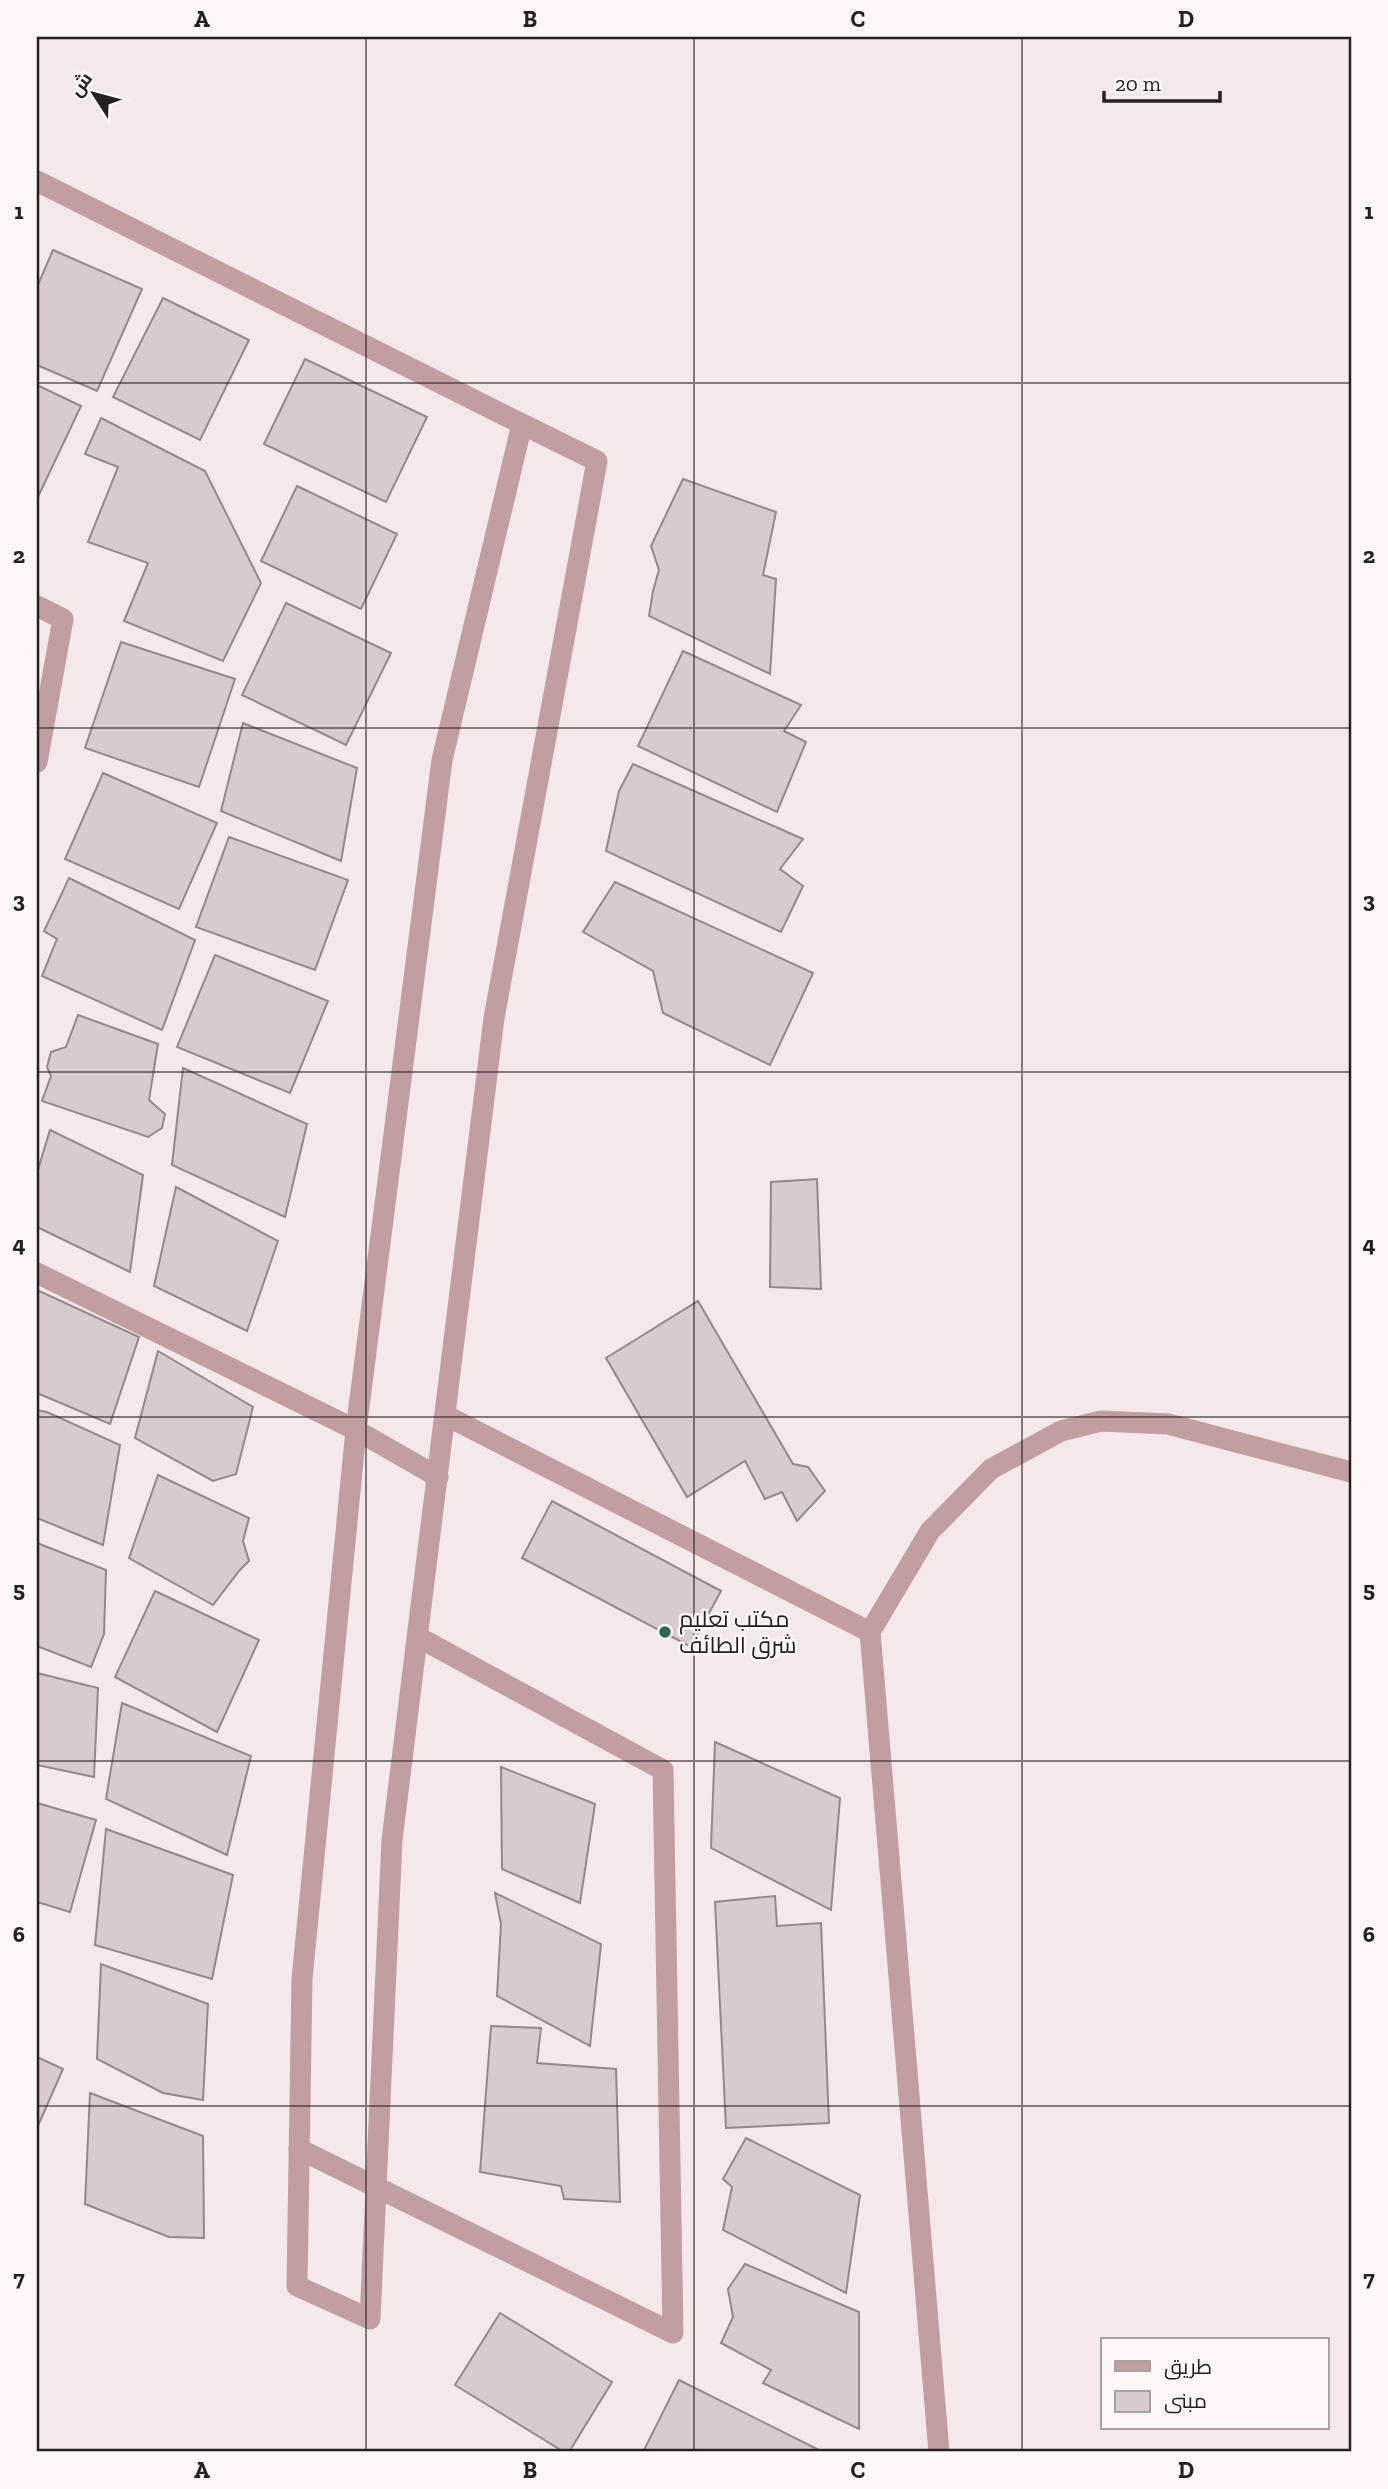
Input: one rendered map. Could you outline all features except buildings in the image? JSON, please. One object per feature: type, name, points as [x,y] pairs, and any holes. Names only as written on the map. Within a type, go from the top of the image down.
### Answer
[{"type":"street","points":[[37,181],[597,461],[494,1018],[392,1840],[370,2319],[297,2286],[302,1979],[356,1430],[442,760],[522,424]]},
{"type":"street","points":[[37,606],[64,619],[37,762]]},
{"type":"street","points":[[37,1273],[356,1430],[438,1477]]},
{"type":"street","points":[[445,1415],[870,1632]]},
{"type":"street","points":[[939,2452],[870,1632],[930,1531],[991,1469],[1061,1431],[1101,1421],[1168,1424],[1351,1472]]},
{"type":"street","points":[[299,2149],[673,2333],[663,1770],[418,1637]]},
{"type":"place","name":"مكتب تعليم شرق الطائف","points":[[665,1632]]}]
